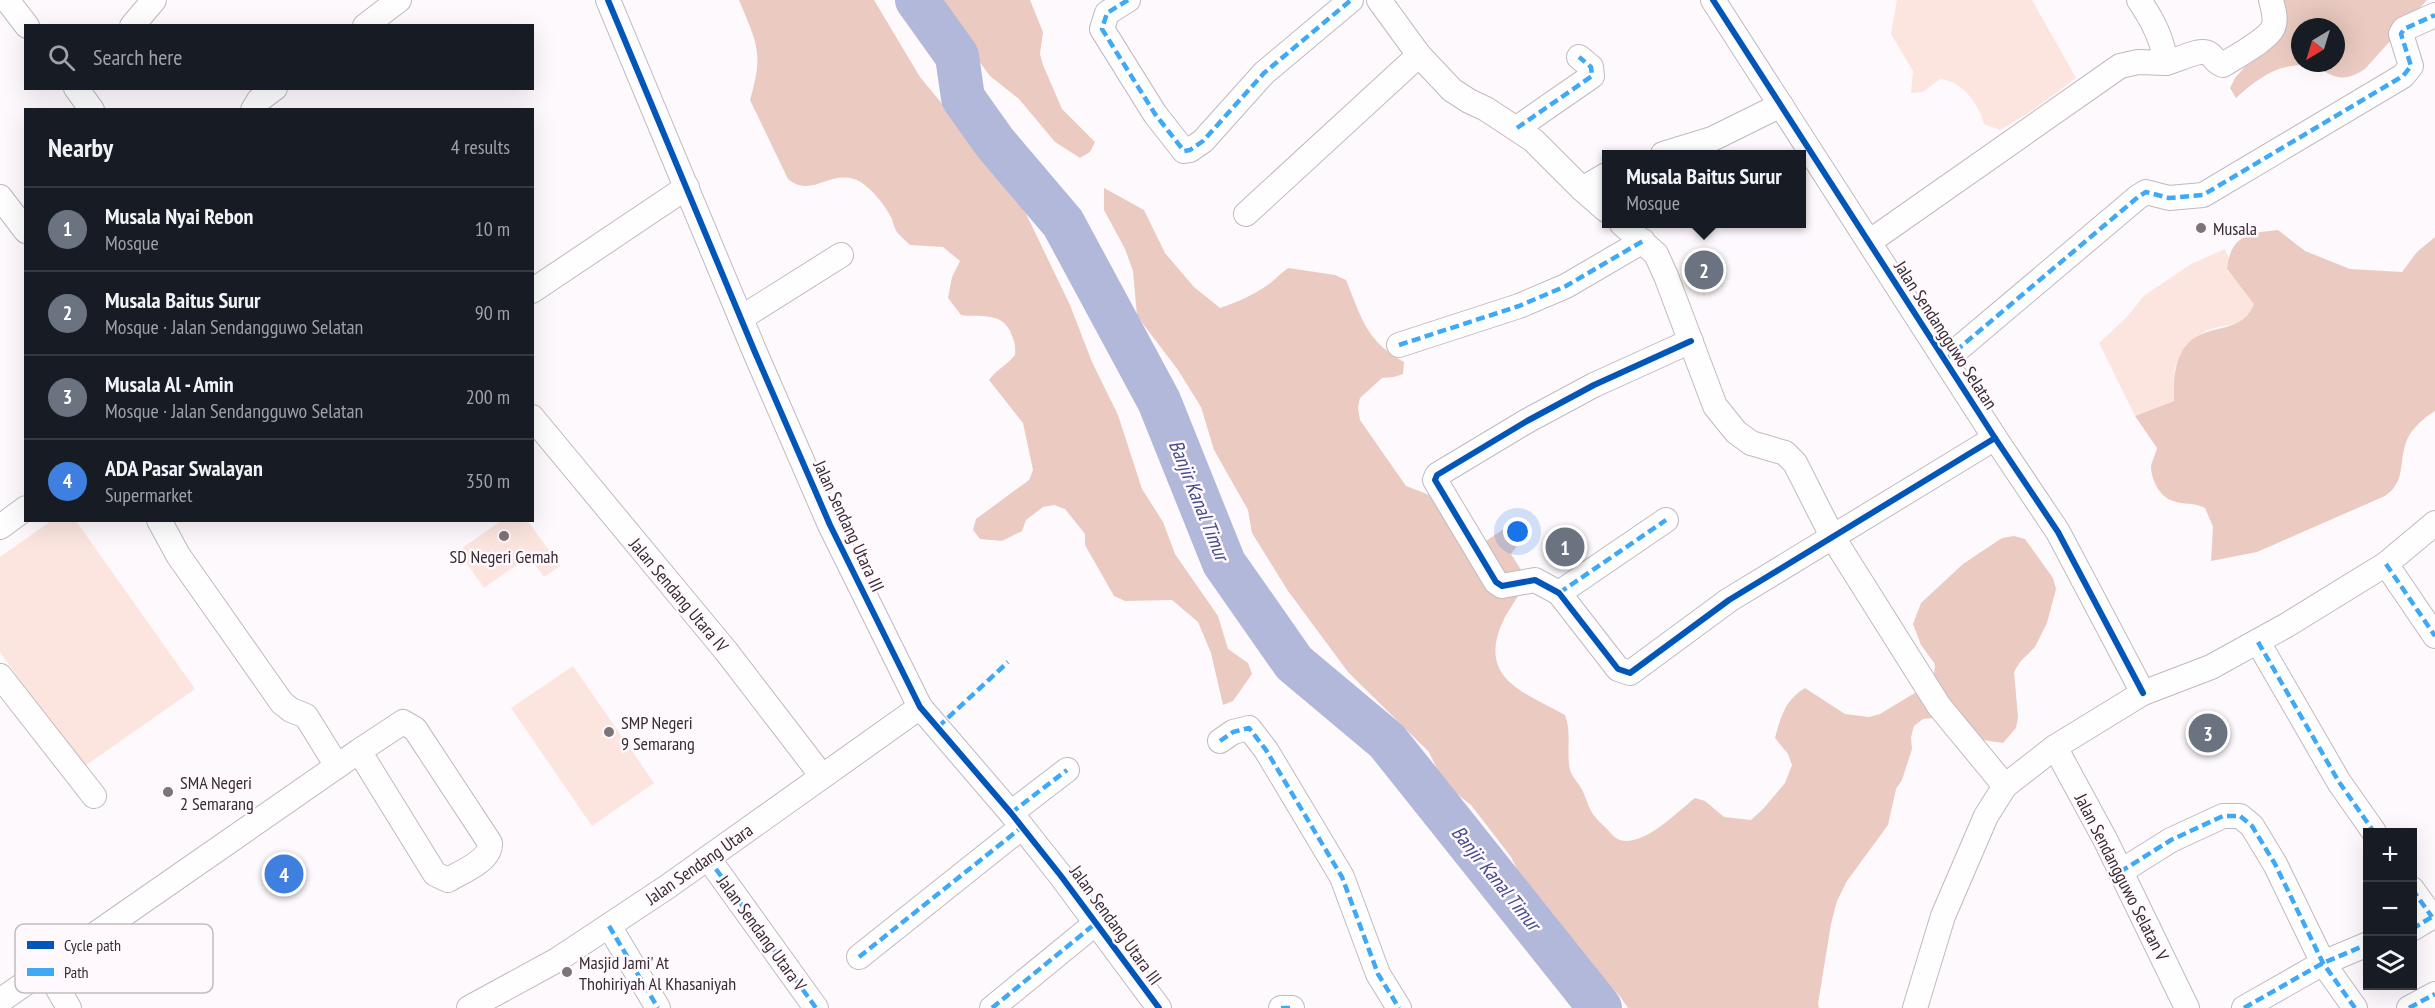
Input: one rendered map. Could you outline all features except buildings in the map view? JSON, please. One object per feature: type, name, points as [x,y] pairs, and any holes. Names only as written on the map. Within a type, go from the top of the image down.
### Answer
[{"type":"street","points":[[7,0],[25,24]]},
{"type":"street","points":[[134,24],[154,0]]},
{"type":"street","points":[[368,24],[399,0]]},
{"type":"street","name":"Jalan Sendang Utara III","points":[[608,0],[830,525],[920,706],[1016,820],[1159,1008]]},
{"type":"street","points":[[1128,0],[1107,13],[1102,29],[1155,114],[1184,151],[1190,150],[1203,141],[1264,73],[1351,0]]},
{"type":"street","points":[[1379,0],[1419,55],[1452,90],[1517,128],[1533,140],[1602,206]]},
{"type":"street","name":"Jalan Sendangguwo Selatan","points":[[1713,0],[2058,532],[2143,693]]},
{"type":"street","points":[[2139,0],[2156,26],[2163,43],[2166,63]]},
{"type":"street","points":[[1869,242],[2120,66],[2138,62],[2178,61],[2199,51],[2208,52],[2218,64],[2223,65],[2264,37],[2272,28],[2275,14],[2271,0]]},
{"type":"street","points":[[1945,360],[2138,196],[2146,192],[2169,198],[2204,195],[2403,76],[2411,66],[2401,34],[2410,26],[2435,15]]},
{"type":"street","points":[[1246,214],[1419,55]]},
{"type":"street","points":[[1517,128],[1592,76],[1590,67],[1580,57]]},
{"type":"street","points":[[79,90],[91,108]]},
{"type":"street","points":[[254,108],[259,99],[272,90]]},
{"type":"street","points":[[1676,150],[1712,139],[1781,105]]},
{"type":"street","points":[[1582,189],[1602,177]]},
{"type":"street","points":[[534,290],[687,187]]},
{"type":"street","points":[[0,197],[24,228]]},
{"type":"street","points":[[1627,228],[1656,254],[1715,406],[1736,432],[1751,443],[1791,457],[1832,536],[1939,706],[2005,786]]},
{"type":"street","points":[[1399,345],[1529,302],[1566,286],[1642,241]]},
{"type":"street","points":[[741,318],[841,255]]},
{"type":"street","points":[[1691,340],[1594,385],[1487,445],[1437,475],[1435,480],[1496,582],[1503,586],[1535,580],[1559,593],[1618,669],[1630,673],[1729,600],[1995,438]]},
{"type":"street","name":"Jalan Sendang Utara IV","points":[[534,419],[726,651],[822,776]]},
{"type":"street","points":[[0,527],[24,509]]},
{"type":"street","points":[[1559,593],[1666,520]]},
{"type":"street","points":[[160,522],[177,555],[282,703],[291,710],[306,716],[337,766]]},
{"type":"street","points":[[1915,1008],[1943,916],[1986,816],[2005,786],[2055,747],[2143,693],[2211,668],[2386,564],[2435,523]]},
{"type":"street","points":[[2386,564],[2435,636]]},
{"type":"street","points":[[2258,642],[2339,782],[2371,828]]},
{"type":"street","points":[[0,676],[94,796]]},
{"type":"street","name":"Jalan Sendang Utara","points":[[469,1008],[557,960],[609,926],[920,706]]},
{"type":"street","points":[[112,924],[337,766],[359,751],[403,722],[411,724],[490,843],[486,856],[448,880],[435,874],[359,751]]},
{"type":"street","points":[[1220,741],[1233,732],[1249,728],[1266,750],[1342,878],[1378,974],[1399,1008]]},
{"type":"street","name":"Jalan Sendangguwo Selatan V","points":[[2055,747],[2187,1008]]},
{"type":"street","points":[[859,957],[1016,820],[1067,770]]},
{"type":"street","points":[[2120,872],[2171,840],[2202,825],[2223,816],[2240,816],[2252,826],[2275,864],[2323,963],[2355,1008]]},
{"type":"street","name":"Jalan Sendang Utara V","points":[[708,858],[816,1008]]},
{"type":"street","points":[[2417,900],[2427,921]]},
{"type":"street","points":[[993,1008],[1096,923]]},
{"type":"street","points":[[609,926],[658,1008]]},
{"type":"street","points":[[2244,1008],[2323,963],[2363,946]]},
{"type":"street","points":[[0,1000],[15,990]]},
{"type":"street","points":[[60,993],[69,1008]]},
{"type":"street","points":[[2409,1008],[2435,994]]},
{"type":"street","points":[[1281,1008],[1292,1008]]},
{"type":"shaded area","points":[[739,0],[874,0],[920,77],[1017,195],[1070,305],[1092,362],[1118,415],[1142,489],[1163,522],[1175,554],[1218,616],[1228,649],[1248,663],[1252,674],[1233,701],[1223,705],[1211,653],[1198,622],[1172,600],[1125,601],[1114,596],[1085,545],[1085,534],[1065,509],[1054,505],[1043,507],[1026,520],[1022,531],[1002,541],[980,539],[973,530],[976,519],[1029,480],[1033,470],[1023,423],[989,380],[1015,355],[1010,331],[1001,320],[995,318],[961,315],[948,298],[952,277],[960,261],[943,247],[910,245],[896,230],[881,202],[865,185],[845,177],[804,186],[788,179],[750,100],[757,70],[756,48]]},
{"type":"shaded area","points":[[938,0],[1030,0],[1043,32],[1040,54],[1043,65],[1062,109],[1095,142],[1090,152],[1080,158],[1055,142],[1019,99],[990,76],[943,13]]},
{"type":"shaded area","points":[[1897,0],[2032,0],[2076,78],[2030,112],[2000,130],[1984,124],[1974,101],[1962,89],[1948,81],[1940,79],[1923,92],[1911,93],[1913,71],[1891,34]]},
{"type":"shaded area","points":[[2274,0],[2427,0],[2365,69],[2354,75],[2338,77],[2325,72],[2345,72],[2345,18],[2291,18],[2291,66],[2266,75],[2236,98],[2230,88],[2235,78],[2250,61]]},
{"type":"shaded area","points":[[1104,188],[1144,210],[1165,253],[1194,287],[1220,308],[1257,292],[1288,268],[1335,275],[1346,280],[1361,318],[1373,337],[1381,346],[1404,362],[1403,374],[1382,378],[1360,398],[1358,408],[1360,420],[1406,486],[1447,505],[1475,538],[1486,541],[1514,522],[1525,526],[1524,536],[1511,554],[1525,576],[1524,582],[1497,637],[1496,654],[1499,668],[1519,689],[1565,715],[1571,773],[1583,791],[1594,816],[1620,840],[1629,841],[1650,833],[1695,798],[1705,801],[1724,817],[1751,820],[1785,783],[1792,765],[1788,754],[1775,738],[1788,703],[1805,688],[1845,714],[1869,717],[1880,714],[1928,685],[1934,675],[1935,664],[1921,645],[1913,624],[1921,603],[1963,564],[2002,538],[2014,536],[2025,539],[2053,578],[2056,589],[2047,623],[2035,647],[2020,662],[2014,672],[2018,717],[2016,728],[2003,743],[1970,738],[1933,718],[1923,719],[1914,726],[1911,737],[1912,749],[1902,780],[1896,789],[1888,825],[1847,881],[1837,901],[1831,924],[1819,1008],[1628,1008],[1619,995],[1594,972],[1554,915],[1524,883],[1511,857],[1471,805],[1453,791],[1439,773],[1429,752],[1348,672],[1288,591],[1252,533],[1248,510],[1214,450],[1201,407],[1178,370],[1137,316],[1133,271],[1125,249],[1104,210]]},
{"type":"shaded area","points":[[2278,230],[2305,251],[2350,269],[2402,272],[2417,252],[2435,237],[2435,411],[2421,421],[2409,436],[2403,453],[2399,479],[2385,496],[2257,552],[2211,561],[2213,527],[2205,508],[2173,501],[2160,492],[2151,471],[2157,448],[2135,416],[2174,401],[2176,368],[2182,351],[2192,340],[2202,334],[2237,323],[2247,316],[2254,304],[2227,269],[2232,249],[2243,238],[2250,235]]},
{"type":"shaded area","points":[[2225,249],[2229,259],[2227,270],[2255,304],[2251,312],[2241,321],[2208,330],[2198,336],[2180,357],[2175,368],[2174,401],[2135,416],[2099,343],[2126,318],[2144,296],[2191,264]]},
{"type":"shaded area","points":[[50,522],[77,522],[195,689],[82,768],[0,652],[0,557]]},
{"type":"shaded area","points":[[500,522],[529,522],[560,566],[544,577],[529,556],[484,588],[458,551]]},
{"type":"shaded area","points":[[573,666],[654,783],[592,826],[511,708]]},
{"type":"waterway","name":"Banjir Kanal Timur","points":[[917,0],[957,56],[963,98],[995,143],[1063,223],[1159,401],[1224,563],[1294,663],[1387,741],[1600,1008]]},
{"type":"marked path","points":[[1128,0],[1107,13],[1102,29],[1155,114],[1184,151],[1190,150],[1203,141],[1264,73],[1351,0]]},
{"type":"marked path","points":[[1945,360],[2146,192],[2169,198],[2203,195],[2403,76],[2411,66],[2401,34],[2404,29],[2435,15]]},
{"type":"marked path","points":[[1517,128],[1592,76],[1591,67],[1579,57]]},
{"type":"marked path","points":[[1399,345],[1519,306],[1566,286],[1643,241]]},
{"type":"marked path","points":[[1559,593],[1666,520]]},
{"type":"marked path","points":[[2386,564],[2435,636]]},
{"type":"marked path","points":[[2258,642],[2339,782],[2371,828]]},
{"type":"marked path","points":[[938,727],[1008,662]]},
{"type":"marked path","points":[[1220,741],[1233,732],[1249,728],[1266,750],[1342,877],[1378,974],[1399,1008]]},
{"type":"marked path","points":[[1011,813],[1067,770]]},
{"type":"marked path","points":[[2120,872],[2171,840],[2223,816],[2240,816],[2252,826],[2275,864],[2323,963],[2355,1008]]},
{"type":"marked path","points":[[859,957],[1022,827]]},
{"type":"marked path","points":[[708,858],[816,1008]]},
{"type":"marked path","points":[[2417,896],[2432,917]]},
{"type":"marked path","points":[[2417,926],[2435,915]]},
{"type":"marked path","points":[[992,1008],[1096,923]]},
{"type":"marked path","points":[[609,926],[658,1008]]},
{"type":"marked path","points":[[2244,1008],[2323,963],[2363,946]]},
{"type":"marked path","points":[[2409,1008],[2435,994]]},
{"type":"marked path","points":[[1281,1008],[1292,1008]]},
{"type":"cycle path","points":[[608,0],[754,350],[830,525],[920,707],[1011,813],[1159,1008]]},
{"type":"cycle path","points":[[1713,0],[2058,532],[2143,693]]},
{"type":"cycle path","points":[[1691,341],[1594,385],[1527,421],[1437,475],[1435,480],[1496,582],[1502,586],[1535,580],[1559,593],[1618,669],[1630,673],[1729,600],[1995,438]]},
{"type":"place","name":"Musala","points":[[2201,228]]},
{"type":"place","name":"Musala Baitus Surur","points":[[1704,270]]},
{"type":"place","name":"SD Negeri Gemah","points":[[504,536]]},
{"type":"place","name":"Musala Nyai Rebon","points":[[1565,547]]},
{"type":"place","name":"SMP Negeri 9 Semarang","points":[[609,732]]},
{"type":"place","name":"Musala Al - Amin","points":[[2208,733]]},
{"type":"place","name":"SMA Negeri 2 Semarang","points":[[168,792]]},
{"type":"place","name":"ADA Pasar Swalayan","points":[[284,874]]},
{"type":"place","name":"Masjid Jami' At Thohiriyah Al Khasaniyah","points":[[567,972]]}]
